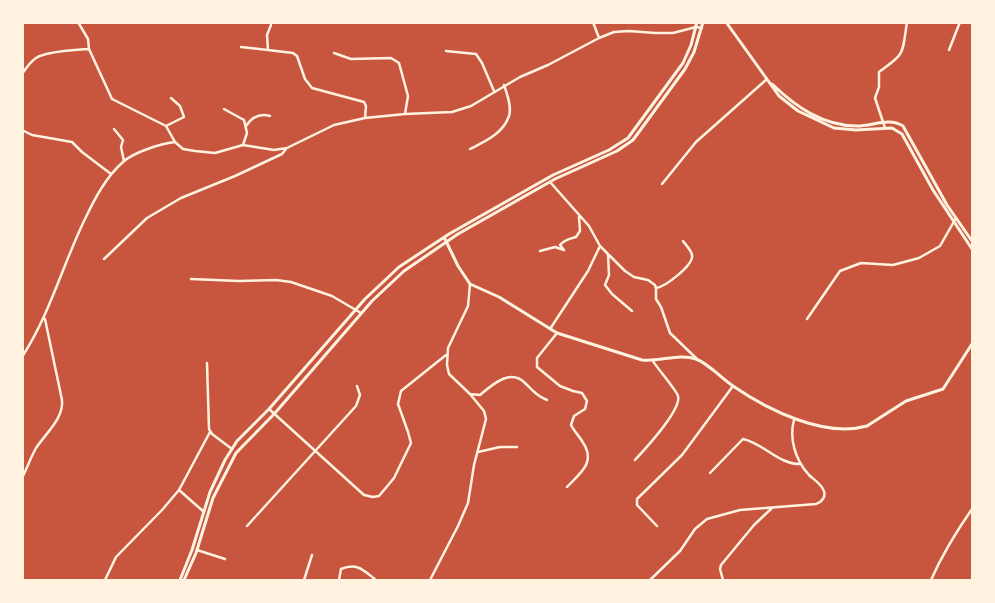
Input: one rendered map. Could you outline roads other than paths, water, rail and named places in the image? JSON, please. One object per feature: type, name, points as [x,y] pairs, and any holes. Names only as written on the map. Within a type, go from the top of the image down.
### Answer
[{"type":"street","points":[[78,22],[88,39],[89,49],[112,99],[166,126],[175,142],[183,149],[215,153],[243,145],[274,150],[287,148],[334,125],[365,118],[452,112],[471,106],[504,85],[548,66],[599,38],[614,32],[673,33],[696,25],[702,28]]},
{"type":"street","points":[[593,22],[599,38]]},
{"type":"street","points":[[184,580],[197,550],[213,498],[236,453],[275,413],[361,313],[404,271],[446,242],[550,182],[617,151],[633,140],[685,69],[694,52],[703,22]]},
{"type":"street","points":[[726,22],[779,96],[789,104],[824,124],[844,130],[892,128],[902,134],[933,190],[972,241]]},
{"type":"street","points":[[885,128],[875,98],[879,87],[878,74],[900,57],[903,51],[907,22]]},
{"type":"street","points":[[948,50],[960,22]]},
{"type":"street","points":[[268,50],[267,35],[271,25]]},
{"type":"street","points":[[180,580],[216,477],[232,449],[270,409],[355,310],[399,267],[444,238],[545,179],[609,150],[628,138],[683,63],[691,45],[696,25]]},
{"type":"street","points":[[241,46],[292,53],[297,56],[305,79],[312,88],[364,102],[366,106],[365,118]]},
{"type":"street","points":[[22,74],[38,57],[72,50],[89,49]]},
{"type":"street","points":[[446,51],[476,54],[494,91]]},
{"type":"street","points":[[334,53],[351,59],[391,58],[399,63],[408,96],[405,114]]},
{"type":"street","points":[[767,79],[793,103],[825,121],[857,126],[894,122],[903,126],[972,249]]},
{"type":"street","points":[[662,184],[696,142],[767,79]]},
{"type":"street","points":[[470,149],[492,138],[509,116],[509,104],[504,85]]},
{"type":"street","points":[[166,126],[184,117],[180,106],[171,98]]},
{"type":"street","points":[[224,109],[244,120],[247,133],[243,145]]},
{"type":"street","points":[[246,126],[251,119],[257,116],[270,116]]},
{"type":"street","points":[[114,129],[123,140],[121,147],[124,161]]},
{"type":"street","points":[[22,130],[32,135],[72,142],[111,174]]},
{"type":"street","points":[[22,357],[34,340],[71,248],[95,198],[111,174],[124,161],[159,144],[175,142]]},
{"type":"street","points":[[104,260],[146,218],[181,198],[282,154],[287,148]]},
{"type":"street","points":[[550,182],[588,226],[600,246],[627,274],[648,280],[654,284],[656,299],[670,333],[698,360],[733,386],[763,405],[794,420],[843,428],[867,426],[906,401],[942,388],[972,344]]},
{"type":"street","points":[[540,251],[555,247],[564,250],[560,245],[565,240],[576,237],[580,231],[579,215]]},
{"type":"street","points":[[806,318],[840,271],[861,263],[893,265],[919,258],[940,246],[955,220]]},
{"type":"street","points":[[444,238],[458,266],[470,284],[499,297],[557,333],[642,360],[653,361],[682,357],[698,360]]},
{"type":"street","points":[[656,288],[662,287],[690,263],[691,253],[683,242]]},
{"type":"street","points":[[550,329],[588,271],[600,246]]},
{"type":"street","points":[[608,254],[609,275],[605,285],[612,294],[632,311]]},
{"type":"street","points":[[191,279],[276,280],[291,282],[332,296],[361,313]]},
{"type":"street","points":[[430,580],[468,503],[486,419],[484,411],[470,394],[449,374],[446,355],[468,306],[470,284]]},
{"type":"street","points":[[22,478],[35,450],[62,410],[62,400],[44,318]]},
{"type":"street","points":[[557,333],[537,358],[537,367],[560,386],[582,393],[586,397],[587,403],[585,409],[574,416],[571,423],[572,428],[588,450],[589,459],[586,466],[567,487]]},
{"type":"street","points":[[270,409],[364,495],[380,496],[394,478],[403,456],[411,443],[398,406],[399,394],[405,387],[446,355]]},
{"type":"street","points":[[635,460],[660,432],[678,402],[677,393],[653,361]]},
{"type":"street","points":[[208,364],[208,426],[210,432],[232,449]]},
{"type":"street","points":[[470,394],[480,395],[498,380],[513,377],[524,382],[536,395],[547,400]]},
{"type":"street","points":[[247,526],[358,404],[360,396],[357,386]]},
{"type":"street","points":[[657,526],[637,505],[637,499],[682,455],[733,386]]},
{"type":"street","points":[[650,580],[680,551],[695,528],[712,517],[740,510],[816,504],[823,500],[825,495],[823,488],[800,464],[792,440],[791,430],[794,420]]},
{"type":"street","points":[[105,580],[116,557],[162,510],[178,490],[210,432]]},
{"type":"street","points":[[710,473],[739,441],[744,439],[777,457],[794,464],[800,464]]},
{"type":"street","points":[[478,452],[500,447],[516,447]]},
{"type":"street","points":[[178,490],[204,512]]},
{"type":"street","points":[[723,580],[720,566],[754,525],[773,507]]},
{"type":"street","points":[[931,580],[939,562],[972,509]]},
{"type":"street","points":[[197,550],[225,559]]},
{"type":"street","points":[[304,580],[312,555]]},
{"type":"street","points":[[339,580],[341,569],[349,566],[361,568],[376,580]]}]
